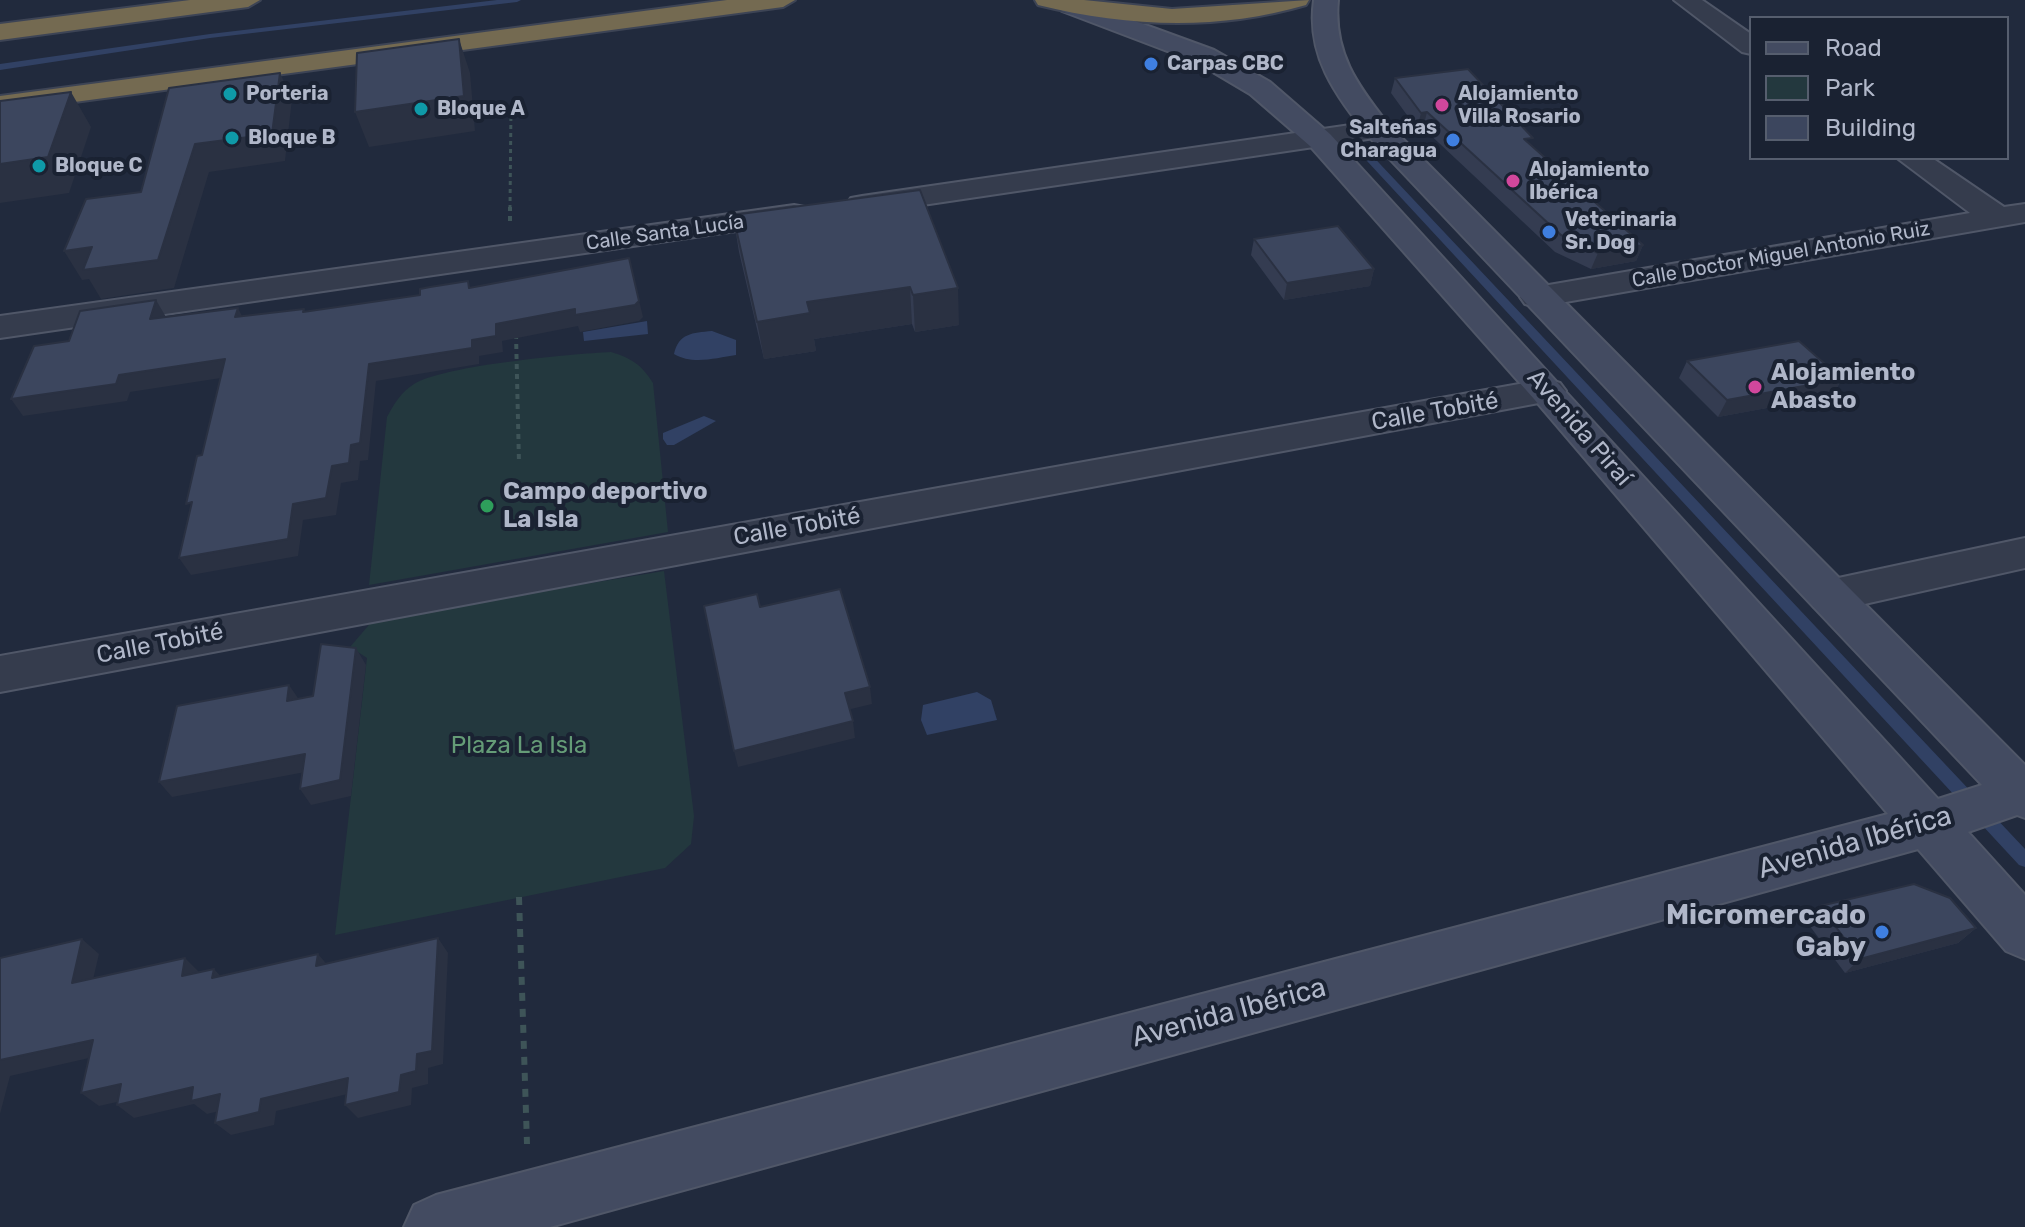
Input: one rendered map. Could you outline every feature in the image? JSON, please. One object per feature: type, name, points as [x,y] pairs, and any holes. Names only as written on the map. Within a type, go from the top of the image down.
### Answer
[{"type":"highway","points":[[0,32],[248,0]]},
{"type":"highway","points":[[0,104],[211,88],[783,0]]},
{"type":"highway","points":[[1059,3],[1126,14],[1184,16],[1239,12],[1297,0]]},
{"type":"main road","points":[[1326,0],[1324,44],[1338,78],[1374,131],[2019,795]]},
{"type":"main road","name":"Avenida Piraí","points":[[1059,3],[1140,29],[1205,56],[1260,88],[1324,139],[1932,823],[2025,934]]},
{"type":"main road","name":"Avenida Ibérica","points":[[436,1227],[1932,823],[2019,795]]},
{"type":"street","points":[[1686,0],[1749,45]]},
{"type":"street","name":"Calle Santa Lucía","points":[[0,327],[841,201],[1374,131]]},
{"type":"street","points":[[1915,160],[2011,215]]},
{"type":"street","name":"Calle Doctor Miguel Antonio Ruiz","points":[[1537,297],[2011,215]]},
{"type":"street","name":"Calle Tobité","points":[[0,674],[1547,391]]},
{"type":"street","points":[[1829,596],[2025,553]]},
{"type":"path","points":[[519,897],[528,1202]]},
{"type":"green space","points":[[611,352],[635,363],[653,383],[668,532],[369,585],[387,417],[405,391],[430,377],[453,371],[540,358]]},
{"type":"green space","name":"Plaza La Isla","points":[[664,571],[694,816],[691,844],[665,868],[335,935],[367,658],[350,647],[374,619]]},
{"type":"water","points":[[647,321],[648,334],[584,341],[583,332]]},
{"type":"water","points":[[712,331],[736,340],[736,355],[696,360],[674,354],[683,338]]},
{"type":"water","points":[[704,416],[716,421],[674,445],[667,445],[663,439],[663,433]]},
{"type":"water","points":[[977,692],[991,700],[997,720],[927,735],[921,720],[923,705]]},
{"type":"building","points":[[459,39],[464,96],[355,112],[357,53]]},
{"type":"building","points":[[1468,69],[1533,138],[1524,139],[1643,245],[1598,253],[1561,235],[1427,112],[1421,113],[1395,78]]},
{"type":"building","points":[[280,73],[272,134],[195,144],[158,260],[83,270],[92,247],[64,251],[86,199],[141,192],[169,88]]},
{"type":"building","points":[[71,92],[48,157],[0,164],[0,101]]},
{"type":"building","points":[[920,190],[958,288],[913,295],[910,287],[807,302],[810,313],[757,322],[733,215]]},
{"type":"building","points":[[1338,226],[1374,269],[1287,283],[1254,239]]},
{"type":"building","points":[[629,258],[639,301],[635,305],[575,315],[575,309],[496,324],[496,336],[472,340],[472,348],[369,364],[360,443],[351,445],[349,463],[332,466],[326,498],[293,504],[288,539],[179,558],[192,502],[186,504],[197,456],[202,455],[225,359],[119,375],[116,384],[11,399],[34,346],[69,341],[80,311],[156,300],[150,319],[238,308],[235,317],[304,309],[303,312],[420,295],[420,289],[430,287],[468,281],[469,288]]},
{"type":"building","points":[[1799,341],[1842,379],[1727,400],[1687,361]]},
{"type":"building","points":[[840,589],[870,687],[845,693],[853,721],[734,751],[704,606],[757,594],[760,607]]},
{"type":"building","points":[[321,644],[356,648],[340,780],[300,789],[305,754],[159,782],[177,706],[289,685],[287,701],[313,696]]},
{"type":"building","name":"Micromercado Gaby","points":[[1914,884],[1950,898],[1976,928],[1860,959],[1820,906]]},
{"type":"building","points":[[438,938],[432,1051],[417,1054],[416,1071],[401,1075],[399,1092],[345,1105],[348,1078],[261,1099],[259,1112],[215,1123],[220,1094],[191,1101],[193,1087],[117,1105],[121,1084],[81,1093],[93,1040],[0,1060],[0,958],[82,939],[72,983],[185,958],[182,976],[214,969],[212,978],[318,954],[316,966]]},
{"type":"waterway","points":[[0,67],[210,36],[517,0]]},
{"type":"waterway","points":[[1345,132],[2025,860]]},
{"type":"place","name":"Carpas CBC","points":[[1151,64]]},
{"type":"place","name":"Porteria","points":[[230,94]]},
{"type":"place","name":"Alojamiento Villa Rosario","points":[[1442,105]]},
{"type":"place","name":"Bloque A","points":[[421,109]]},
{"type":"place","name":"Bloque B","points":[[232,138]]},
{"type":"place","name":"Salteñas Charagua","points":[[1453,140]]},
{"type":"place","name":"Bloque C","points":[[39,166]]},
{"type":"place","name":"Alojamiento Ibérica","points":[[1513,181]]},
{"type":"place","name":"Veterinaria Sr. Dog","points":[[1549,232]]},
{"type":"place","name":"Alojamiento Abasto","points":[[1755,387]]},
{"type":"place","name":"Campo deportivo La Isla","points":[[487,506]]},
{"type":"place","name":"Micromercado Gaby","points":[[1882,932]]}]
